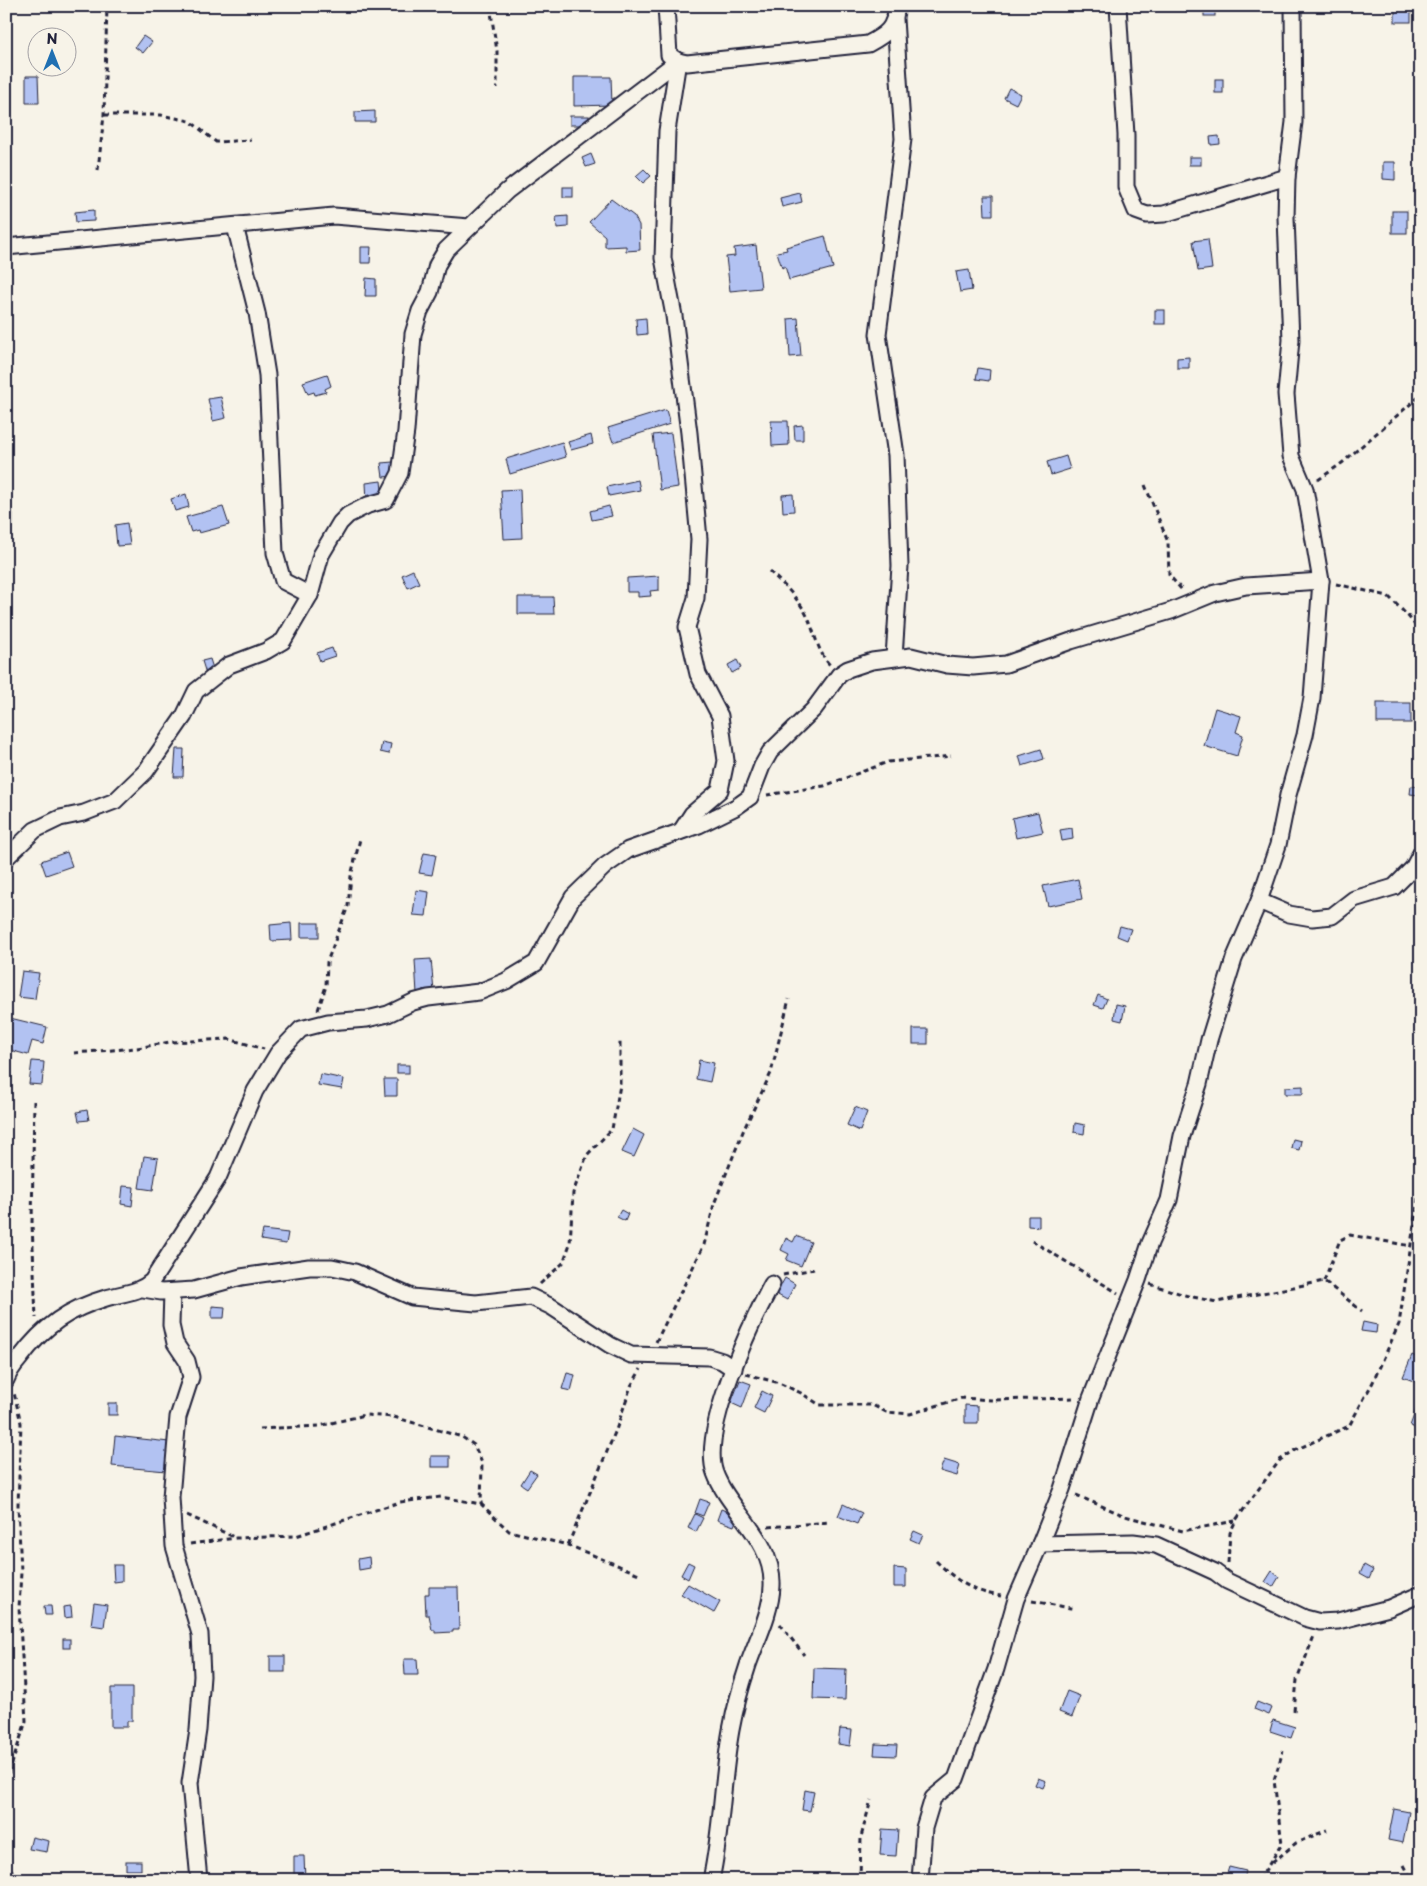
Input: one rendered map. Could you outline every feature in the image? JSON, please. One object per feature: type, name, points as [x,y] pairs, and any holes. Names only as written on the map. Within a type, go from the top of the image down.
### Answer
[{"type":"street","points":[[666,6],[669,55],[678,61],[687,63],[868,44],[887,34],[896,13]]},
{"type":"street","points":[[1118,6],[1126,135],[1126,187],[1136,211],[1147,215],[1164,214],[1287,176]]},
{"type":"street","points":[[920,1880],[924,1828],[933,1798],[956,1778],[996,1669],[1016,1599],[1062,1489],[1091,1398],[1138,1280],[1150,1243],[1169,1200],[1182,1136],[1199,1084],[1207,1047],[1234,959],[1259,902],[1278,846],[1288,795],[1306,735],[1315,675],[1321,581],[1305,489],[1291,456],[1286,394],[1291,340],[1286,218],[1287,176],[1294,122],[1293,6]]},
{"type":"street","points":[[894,657],[900,566],[896,455],[878,334],[903,139],[896,13]]},
{"type":"street","points":[[6,858],[35,830],[60,818],[84,814],[115,801],[146,771],[184,716],[196,691],[228,665],[266,651],[283,641],[310,595],[322,555],[340,523],[348,515],[368,505],[381,502],[391,494],[400,473],[406,431],[413,334],[420,311],[430,292],[437,264],[446,250],[507,191],[678,61]]},
{"type":"street","points":[[678,61],[666,131],[663,258],[676,325],[699,539],[696,598],[688,627],[698,674],[720,716],[726,761],[720,790],[692,814],[681,831]]},
{"type":"street","points":[[6,247],[334,216],[469,227]]},
{"type":"street","points":[[235,226],[256,313],[267,375],[275,553],[283,581],[310,595]]},
{"type":"street","points":[[143,1289],[163,1266],[218,1178],[255,1091],[278,1053],[301,1029],[313,1025],[367,1019],[388,1014],[413,1002],[479,992],[506,981],[536,964],[573,897],[605,866],[628,850],[681,831],[736,807],[750,797],[762,766],[770,752],[814,709],[839,675],[854,666],[894,657],[911,656],[946,665],[974,667],[1006,664],[1071,641],[1192,603],[1215,593],[1246,586],[1321,581]]},
{"type":"street","points":[[1259,902],[1289,914],[1312,918],[1332,916],[1349,901],[1394,887],[1413,868],[1421,854]]},
{"type":"street","points":[[7,1376],[36,1336],[80,1307],[106,1298],[143,1289],[172,1292],[194,1290],[241,1277],[309,1267],[332,1267],[355,1272],[412,1297],[476,1303],[531,1297],[552,1307],[610,1345],[631,1355],[649,1357],[710,1357],[722,1360],[734,1369]]},
{"type":"street","points":[[711,1880],[718,1846],[731,1731],[744,1678],[770,1606],[772,1584],[769,1562],[752,1530],[716,1474],[712,1460],[714,1433],[740,1350],[772,1284]]},
{"type":"street","points":[[172,1292],[171,1325],[176,1343],[187,1361],[191,1377],[178,1417],[171,1497],[174,1546],[200,1634],[202,1676],[198,1730],[190,1783],[199,1880]]},
{"type":"street","points":[[1040,1544],[1133,1542],[1156,1545],[1215,1572],[1227,1581],[1305,1618],[1320,1622],[1338,1621],[1389,1608],[1421,1594]]},
{"type":"street","points":[[6,1876],[8,1880]]},
{"type":"path","points":[[98,170],[104,115],[107,6]]},
{"type":"path","points":[[490,6],[497,51],[497,88]]},
{"type":"path","points":[[104,115],[161,114],[190,121],[216,142],[251,140]]},
{"type":"path","points":[[1305,489],[1342,463],[1421,395]]},
{"type":"path","points":[[1145,485],[1168,542],[1169,575],[1192,603]]},
{"type":"path","points":[[769,571],[794,594],[806,614],[821,655],[839,675]]},
{"type":"path","points":[[1321,581],[1388,596],[1408,616],[1421,633]]},
{"type":"path","points":[[750,797],[791,793],[824,786],[888,762],[951,756]]},
{"type":"path","points":[[313,1025],[326,986],[328,962],[348,906],[351,876],[360,839]]},
{"type":"path","points":[[568,1545],[616,1430],[632,1386],[649,1357],[704,1245],[714,1204],[744,1129],[771,1073],[789,999]]},
{"type":"path","points":[[74,1053],[170,1042],[228,1039],[278,1053]]},
{"type":"path","points":[[531,1297],[542,1280],[563,1263],[570,1244],[573,1193],[587,1155],[612,1129],[620,1085],[620,1040]]},
{"type":"path","points":[[34,1101],[32,1224],[36,1336]]},
{"type":"path","points":[[1227,1581],[1230,1533],[1236,1520],[1280,1460],[1295,1450],[1349,1426],[1373,1382],[1399,1324],[1421,1178]]},
{"type":"path","points":[[1324,1281],[1340,1240],[1350,1234],[1411,1246]]},
{"type":"path","points":[[1032,1241],[1104,1283],[1129,1300]]},
{"type":"path","points":[[772,1284],[777,1276],[814,1269]]},
{"type":"path","points":[[1138,1280],[1188,1296],[1217,1302],[1324,1281],[1362,1311]]},
{"type":"path","points":[[734,1369],[779,1383],[820,1405],[872,1405],[886,1412],[910,1414],[962,1398],[992,1400],[1091,1398]]},
{"type":"path","points":[[6,1782],[26,1721],[19,1608],[21,1572],[18,1505],[21,1423],[7,1376]]},
{"type":"path","points":[[260,1429],[319,1426],[365,1415],[394,1416],[462,1437],[474,1445],[482,1463],[481,1504]]},
{"type":"path","points":[[1062,1489],[1126,1516],[1183,1531],[1236,1520]]},
{"type":"path","points":[[171,1497],[190,1518],[236,1538]]},
{"type":"path","points":[[174,1546],[236,1538],[296,1536],[400,1502],[441,1497],[481,1504],[509,1531],[568,1545],[639,1574]]},
{"type":"path","points":[[752,1530],[790,1524],[830,1522]]},
{"type":"path","points":[[936,1561],[957,1581],[986,1594],[1076,1609]]},
{"type":"path","points":[[770,1606],[784,1631],[804,1655]]},
{"type":"path","points":[[1294,1711],[1297,1680],[1320,1622]]},
{"type":"path","points":[[1259,1880],[1282,1844],[1274,1780],[1283,1751]]},
{"type":"path","points":[[860,1880],[861,1837],[871,1800]]},
{"type":"path","points":[[1270,1865],[1296,1842],[1327,1830]]},
{"type":"path","points":[[1404,1865],[1412,1880]]},
{"type":"building","points":[[1204,6],[1215,6],[1215,16],[1204,16]]},
{"type":"building","points":[[1395,6],[1411,6],[1411,22],[1395,22]]},
{"type":"building","points":[[143,36],[152,42],[143,53],[135,47]]},
{"type":"building","points":[[26,76],[28,78],[38,78],[39,103],[26,103]]},
{"type":"building","points":[[574,77],[611,77],[612,105],[574,106]]},
{"type":"building","points":[[1215,79],[1223,79],[1223,93],[1215,93]]},
{"type":"building","points":[[1009,88],[1021,94],[1016,104],[1004,98]]},
{"type":"building","points":[[375,111],[375,122],[355,122],[355,112]]},
{"type":"building","points":[[570,116],[589,116],[589,125],[570,125]]},
{"type":"building","points":[[1219,136],[1220,144],[1211,145],[1210,137]]},
{"type":"building","points":[[591,154],[595,164],[586,167],[582,158]]},
{"type":"building","points":[[1189,157],[1201,157],[1201,165],[1189,165]]},
{"type":"building","points":[[1383,162],[1395,162],[1395,180],[1383,179]]},
{"type":"building","points":[[644,169],[651,176],[643,183],[636,176]]},
{"type":"building","points":[[563,187],[573,187],[573,197],[563,197]]},
{"type":"building","points":[[800,193],[802,202],[782,207],[780,198]]},
{"type":"building","points":[[984,196],[993,196],[993,215],[985,215]]},
{"type":"building","points":[[611,199],[634,216],[639,225],[640,250],[626,251],[626,246],[605,247],[605,236],[589,222]]},
{"type":"building","points":[[94,210],[94,221],[76,222],[75,212]]},
{"type":"building","points":[[1392,211],[1407,211],[1407,233],[1392,233]]},
{"type":"building","points":[[568,216],[568,227],[557,228],[556,217]]},
{"type":"building","points":[[825,236],[833,268],[789,280],[785,266],[782,268],[777,252],[787,250],[786,247]]},
{"type":"building","points":[[1208,239],[1212,269],[1198,271],[1193,241]]},
{"type":"building","points":[[756,245],[761,288],[730,291],[726,257],[735,256],[734,248]]},
{"type":"building","points":[[361,247],[371,247],[370,263],[361,263]]},
{"type":"building","points":[[969,270],[972,290],[960,292],[956,272]]},
{"type":"building","points":[[366,278],[376,279],[376,296],[365,296]]},
{"type":"building","points":[[1155,310],[1165,310],[1165,324],[1155,324]]},
{"type":"building","points":[[646,318],[647,334],[637,335],[636,319]]},
{"type":"building","points":[[798,318],[801,356],[790,357],[788,319]]},
{"type":"building","points":[[1189,357],[1189,368],[1177,368],[1177,358]]},
{"type":"building","points":[[978,368],[990,370],[989,381],[976,379]]},
{"type":"building","points":[[327,374],[331,386],[325,389],[326,392],[315,395],[314,392],[308,394],[303,382]]},
{"type":"building","points":[[221,397],[226,418],[213,421],[208,399]]},
{"type":"building","points":[[666,410],[670,424],[613,442],[608,428]]},
{"type":"building","points":[[771,421],[788,421],[789,445],[772,446]]},
{"type":"building","points":[[803,425],[803,440],[795,440],[794,426]]},
{"type":"building","points":[[671,433],[678,487],[660,490],[653,435]]},
{"type":"building","points":[[591,435],[593,444],[571,450],[568,442]]},
{"type":"building","points":[[562,442],[566,457],[510,474],[506,459]]},
{"type":"building","points":[[1066,456],[1070,469],[1051,475],[1047,462]]},
{"type":"building","points":[[393,462],[394,476],[383,477],[381,463]]},
{"type":"building","points":[[638,480],[640,490],[609,496],[607,487]]},
{"type":"building","points":[[381,481],[383,499],[367,501],[366,483]]},
{"type":"building","points":[[520,489],[522,538],[504,539],[501,490]]},
{"type":"building","points":[[186,494],[189,507],[175,511],[171,499]]},
{"type":"building","points":[[793,494],[794,511],[783,512],[782,495]]},
{"type":"building","points":[[609,506],[612,516],[592,520],[590,511]]},
{"type":"building","points":[[223,507],[229,525],[199,533],[198,530],[191,532],[186,517]]},
{"type":"building","points":[[13,513],[13,525],[6,525],[6,514]]},
{"type":"building","points":[[127,523],[130,545],[117,546],[115,525]]},
{"type":"building","points":[[413,570],[419,583],[408,588],[402,575]]},
{"type":"building","points":[[659,576],[659,590],[650,591],[651,596],[638,597],[638,592],[627,592],[627,578]]},
{"type":"building","points":[[518,597],[553,597],[554,614],[518,614]]},
{"type":"building","points":[[332,648],[335,656],[320,661],[317,653]]},
{"type":"building","points":[[210,659],[215,675],[207,677],[202,661]]},
{"type":"building","points":[[737,660],[741,668],[732,673],[728,665]]},
{"type":"building","points":[[1377,703],[1411,703],[1411,723],[1377,723]]},
{"type":"building","points":[[1215,708],[1241,716],[1236,732],[1243,735],[1237,756],[1204,746]]},
{"type":"building","points":[[382,742],[391,744],[389,754],[380,752]]},
{"type":"building","points":[[176,749],[184,749],[183,777],[174,777]]},
{"type":"building","points":[[1041,749],[1044,759],[1022,766],[1019,756]]},
{"type":"building","points":[[1411,786],[1420,787],[1419,795],[1410,794]]},
{"type":"building","points":[[1038,812],[1043,832],[1016,838],[1012,818]]},
{"type":"building","points":[[1072,828],[1073,839],[1062,841],[1060,830]]},
{"type":"building","points":[[67,852],[72,866],[46,875],[41,861]]},
{"type":"building","points":[[424,853],[436,855],[432,875],[419,873]]},
{"type":"building","points":[[1078,879],[1082,899],[1048,906],[1043,886]]},
{"type":"building","points":[[416,890],[429,892],[426,916],[413,915]]},
{"type":"building","points":[[291,923],[292,940],[271,941],[270,925]]},
{"type":"building","points":[[301,923],[319,923],[319,937],[301,937]]},
{"type":"building","points":[[1120,926],[1131,929],[1127,940],[1117,936]]},
{"type":"building","points":[[431,959],[434,992],[417,994],[415,960]]},
{"type":"building","points":[[22,971],[39,973],[35,999],[18,997]]},
{"type":"building","points":[[1098,995],[1107,999],[1103,1008],[1094,1005]]},
{"type":"building","points":[[1116,1004],[1125,1006],[1122,1021],[1114,1019]]},
{"type":"building","points":[[6,1017],[47,1027],[43,1044],[32,1041],[28,1055],[6,1049]]},
{"type":"building","points":[[913,1029],[928,1029],[928,1044],[913,1044]]},
{"type":"building","points":[[699,1060],[714,1063],[710,1082],[696,1079]]},
{"type":"building","points":[[32,1061],[44,1062],[42,1085],[29,1084]]},
{"type":"building","points":[[397,1065],[409,1065],[409,1073],[397,1073]]},
{"type":"building","points":[[320,1074],[344,1079],[342,1089],[318,1085]]},
{"type":"building","points":[[384,1079],[397,1079],[397,1096],[385,1096]]},
{"type":"building","points":[[1303,1086],[1303,1094],[1285,1094],[1285,1087]]},
{"type":"building","points":[[855,1107],[867,1112],[860,1131],[847,1125]]},
{"type":"building","points":[[87,1110],[89,1120],[79,1121],[77,1112]]},
{"type":"building","points":[[1075,1123],[1085,1125],[1084,1134],[1074,1132]]},
{"type":"building","points":[[633,1129],[644,1135],[634,1157],[622,1152]]},
{"type":"building","points":[[1293,1139],[1301,1141],[1299,1150],[1291,1148]]},
{"type":"building","points":[[144,1156],[158,1158],[153,1190],[139,1188]]},
{"type":"building","points":[[123,1186],[134,1187],[132,1206],[121,1204]]},
{"type":"building","points":[[621,1210],[628,1214],[625,1221],[617,1217]]},
{"type":"building","points":[[1028,1216],[1039,1216],[1039,1227],[1028,1226]]},
{"type":"building","points":[[263,1230],[288,1233],[286,1244],[261,1240]]},
{"type":"building","points":[[796,1236],[811,1242],[801,1266],[786,1260],[789,1254],[781,1250],[786,1238],[793,1242]]},
{"type":"building","points":[[785,1278],[795,1284],[787,1300],[776,1294]]},
{"type":"building","points":[[212,1306],[225,1307],[224,1318],[212,1318]]},
{"type":"building","points":[[1363,1322],[1377,1325],[1376,1333],[1361,1331]]},
{"type":"building","points":[[1412,1355],[1421,1359],[1421,1370],[1416,1382],[1403,1377]]},
{"type":"building","points":[[567,1373],[575,1375],[571,1391],[562,1389]]},
{"type":"building","points":[[740,1380],[751,1384],[742,1408],[731,1403]]},
{"type":"building","points":[[762,1391],[772,1396],[764,1413],[754,1408]]},
{"type":"building","points":[[108,1403],[117,1403],[117,1415],[108,1415]]},
{"type":"building","points":[[1418,1404],[1421,1405],[1421,1430],[1410,1426]]},
{"type":"building","points":[[965,1405],[978,1406],[978,1423],[965,1423]]},
{"type":"building","points":[[115,1436],[169,1442],[166,1471],[112,1466]]},
{"type":"building","points":[[431,1456],[450,1456],[450,1467],[431,1467]]},
{"type":"building","points":[[944,1460],[960,1465],[957,1476],[940,1471]]},
{"type":"building","points":[[530,1470],[537,1474],[527,1488],[521,1484]]},
{"type":"building","points":[[700,1499],[709,1502],[703,1516],[695,1513]]},
{"type":"building","points":[[843,1504],[862,1513],[857,1524],[838,1516]]},
{"type":"building","points":[[721,1509],[738,1516],[734,1526],[717,1520]]},
{"type":"building","points":[[695,1514],[703,1518],[696,1532],[688,1528]]},
{"type":"building","points":[[914,1531],[923,1535],[919,1543],[910,1539]]},
{"type":"building","points":[[369,1557],[370,1568],[359,1570],[358,1559]]},
{"type":"building","points":[[688,1562],[694,1565],[688,1579],[681,1575]]},
{"type":"building","points":[[113,1565],[122,1565],[122,1581],[114,1582]]},
{"type":"building","points":[[1364,1565],[1373,1570],[1369,1579],[1360,1574]]},
{"type":"building","points":[[894,1568],[906,1569],[906,1587],[894,1587]]},
{"type":"building","points":[[1272,1571],[1279,1577],[1273,1587],[1265,1582]]},
{"type":"building","points":[[688,1584],[720,1602],[714,1613],[681,1594]]},
{"type":"building","points":[[429,1587],[458,1587],[459,1630],[435,1633],[435,1630],[432,1630],[429,1615],[426,1615],[425,1594],[429,1594]]},
{"type":"building","points":[[94,1603],[107,1605],[104,1627],[91,1625]]},
{"type":"building","points":[[44,1606],[51,1606],[52,1615],[45,1615]]},
{"type":"building","points":[[71,1606],[72,1617],[64,1618],[63,1607]]},
{"type":"building","points":[[63,1639],[70,1639],[70,1648],[63,1648]]},
{"type":"building","points":[[270,1656],[285,1656],[285,1672],[270,1672]]},
{"type":"building","points":[[404,1659],[417,1659],[418,1675],[405,1675]]},
{"type":"building","points":[[814,1668],[846,1669],[845,1700],[813,1699]]},
{"type":"building","points":[[111,1688],[132,1688],[132,1721],[127,1721],[127,1727],[111,1727]]},
{"type":"building","points":[[1067,1691],[1080,1696],[1072,1717],[1059,1712]]},
{"type":"building","points":[[1257,1702],[1272,1708],[1269,1715],[1254,1709]]},
{"type":"building","points":[[1273,1720],[1295,1727],[1291,1738],[1270,1731]]},
{"type":"building","points":[[840,1729],[852,1730],[850,1746],[838,1744]]},
{"type":"building","points":[[9,1737],[10,1759],[6,1759],[6,1738]]},
{"type":"building","points":[[875,1744],[897,1745],[896,1756],[874,1755]]},
{"type":"building","points":[[1038,1778],[1046,1781],[1043,1788],[1035,1785]]},
{"type":"building","points":[[805,1790],[814,1792],[810,1811],[802,1810]]},
{"type":"building","points":[[1394,1809],[1409,1812],[1403,1843],[1388,1840]]},
{"type":"building","points":[[882,1829],[898,1830],[896,1856],[880,1855]]},
{"type":"building","points":[[32,1837],[49,1841],[47,1852],[29,1849]]},
{"type":"building","points":[[294,1856],[304,1856],[305,1880],[294,1880]]},
{"type":"building","points":[[126,1861],[141,1861],[141,1870],[126,1870]]},
{"type":"building","points":[[1229,1867],[1246,1871],[1244,1880],[1225,1880]]}]
